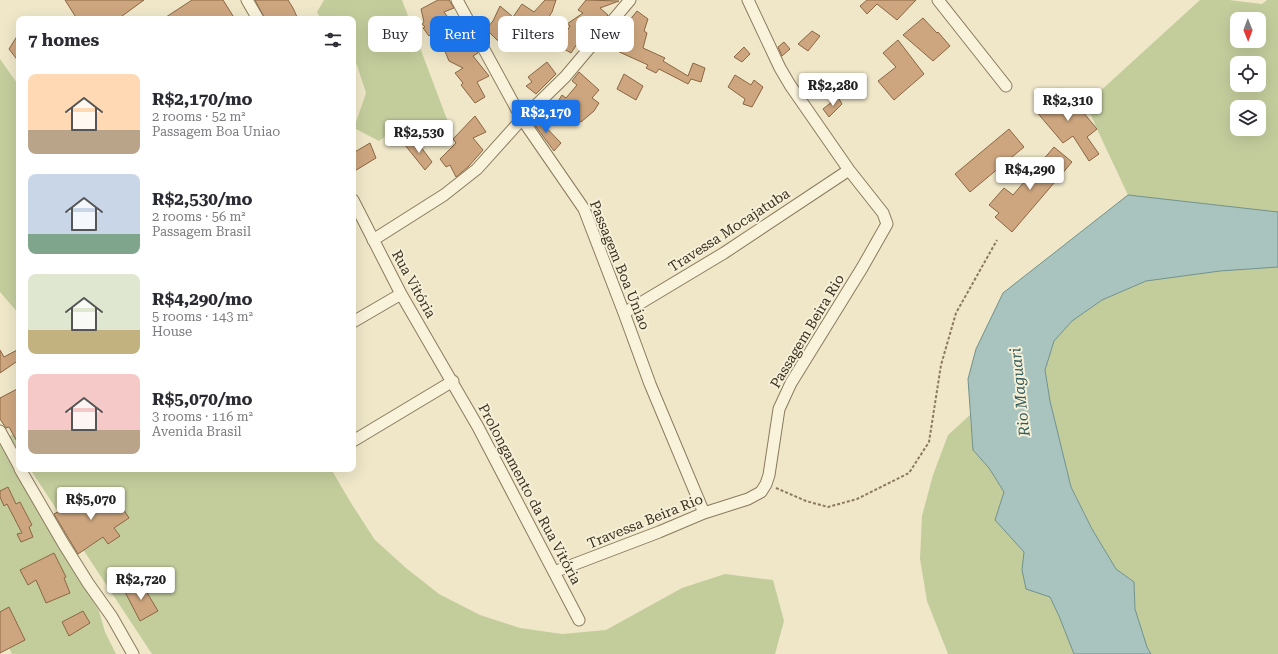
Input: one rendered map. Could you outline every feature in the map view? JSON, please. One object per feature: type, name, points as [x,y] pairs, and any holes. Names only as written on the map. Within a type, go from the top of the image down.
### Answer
[{"type":"street","points":[[247,0],[256,16]]},
{"type":"street","name":"Passagem Boa Uniao","points":[[457,0],[522,118],[584,209],[650,384],[704,513]]},
{"type":"street","points":[[373,240],[444,195],[478,168],[522,118],[565,77],[630,0]]},
{"type":"street","points":[[748,0],[780,68],[790,85],[849,170]]},
{"type":"street","points":[[938,0],[1006,86]]},
{"type":"street","name":"Passagem Beira Rio","points":[[766,484],[769,475],[779,410],[791,383],[862,268],[887,224],[883,213],[849,170]]},
{"type":"street","name":"Travessa Mocajatuba","points":[[624,313],[724,253],[849,170]]},
{"type":"street","name":"Rua Vitória","points":[[356,206],[401,294],[453,381]]},
{"type":"street","points":[[356,320],[401,294]]},
{"type":"street","points":[[356,439],[453,381]]},
{"type":"street","name":"Prolongamento da Rua Vitória","points":[[453,381],[579,620]]},
{"type":"street","points":[[0,431],[16,460]]},
{"type":"street","points":[[22,472],[88,583],[112,616],[133,654]]},
{"type":"street","name":"Travessa Beira Rio","points":[[554,572],[660,532],[704,513],[748,499],[761,492],[766,484]]},
{"type":"path","points":[[766,484],[806,501],[828,506],[857,499],[909,472],[929,442],[941,365],[956,313],[997,240]]},
{"type":"green space","points":[[324,0],[402,0],[408,16],[368,16],[368,52],[422,52],[451,130],[440,144],[405,122],[379,141],[356,129],[356,122],[366,93],[356,64],[356,16],[319,16],[317,12]]},
{"type":"green space","points":[[1200,0],[1229,0],[1262,4],[1267,0],[1278,0],[1278,212],[1128,195],[1086,104]]},
{"type":"green space","points":[[0,59],[16,82],[16,311],[0,292]]},
{"type":"green space","points":[[1278,267],[1278,654],[1151,654],[1147,647],[1135,609],[1134,582],[1116,569],[1092,529],[1071,487],[1050,401],[1045,370],[1054,341],[1072,321],[1102,300],[1146,281],[1220,271]]},
{"type":"green space","points":[[970,415],[973,450],[989,468],[1004,492],[995,520],[1024,552],[1022,570],[1050,597],[1074,654],[948,654],[927,601],[920,559],[922,516],[933,475],[948,435]]},
{"type":"green space","points":[[16,433],[16,449],[8,437]]},
{"type":"green space","points":[[0,444],[99,611],[105,632],[116,654],[12,654],[0,628]]},
{"type":"green space","points":[[32,472],[333,472],[375,540],[406,568],[439,594],[480,615],[520,628],[562,634],[606,630],[682,588],[725,574],[773,580],[784,621],[775,654],[152,654]]},
{"type":"water","name":"Rio Maguari","points":[[1128,195],[1278,212],[1278,267],[1220,271],[1146,281],[1102,300],[1072,321],[1054,341],[1045,370],[1050,401],[1071,487],[1092,529],[1116,569],[1134,582],[1135,609],[1147,647],[1151,654],[1074,654],[1050,597],[1026,589],[1022,570],[1024,552],[995,520],[1004,492],[989,468],[973,450],[968,379],[976,349],[1003,293]]},
{"type":"building","points":[[65,0],[144,0],[122,16],[75,16]]},
{"type":"building","points":[[192,0],[223,0],[233,16],[168,16]]},
{"type":"building","points":[[255,0],[288,0],[297,16],[263,16]]},
{"type":"building","points":[[438,0],[449,0],[454,8],[444,12],[447,16],[430,16],[429,36],[423,28],[425,27],[422,24],[424,22],[421,9]]},
{"type":"building","points":[[545,0],[556,0],[549,16],[514,16],[522,4],[534,12]]},
{"type":"building","points":[[586,0],[619,1],[600,8],[608,15],[607,16],[579,16],[583,13],[578,10]]},
{"type":"building","points":[[867,0],[916,0],[897,20],[877,4],[867,14],[860,6]]},
{"type":"building","points":[[500,6],[512,16],[498,16],[498,40],[490,33],[490,24]]},
{"type":"building","points":[[637,11],[648,19],[644,31],[647,33],[643,48],[665,58],[663,61],[688,76],[693,63],[705,68],[701,82],[691,79],[688,84],[659,69],[656,73],[646,68],[648,65],[619,52],[634,52],[633,16]]},
{"type":"building","points":[[576,18],[576,46],[571,53],[568,51],[568,30],[570,26],[568,23]]},
{"type":"building","points":[[923,18],[950,46],[933,61],[903,35]]},
{"type":"building","points":[[812,31],[820,36],[808,51],[798,44]]},
{"type":"building","points":[[16,38],[16,58],[9,49]]},
{"type":"building","points":[[898,40],[924,74],[894,100],[878,81],[896,67],[883,53]]},
{"type":"building","points":[[784,42],[790,49],[782,56],[778,47]]},
{"type":"building","points":[[744,47],[750,54],[742,62],[734,57]]},
{"type":"building","points":[[445,52],[478,52],[473,56],[489,76],[477,82],[485,97],[475,103],[461,85],[463,83],[455,73],[463,68],[449,61]]},
{"type":"building","points":[[547,62],[556,74],[536,94],[526,86],[532,82],[528,77]]},
{"type":"building","points":[[579,72],[599,90],[592,98],[599,103],[594,111],[581,122],[557,103],[562,95],[566,98],[577,85],[572,81]]},
{"type":"building","points":[[624,74],[643,86],[636,100],[617,89]]},
{"type":"building","points":[[735,75],[751,85],[754,80],[763,87],[752,107],[743,104],[745,99],[728,87]]},
{"type":"building","points":[[1063,88],[1097,129],[1087,137],[1099,154],[1089,161],[1073,136],[1063,143],[1035,110]]},
{"type":"building","points":[[838,97],[842,104],[829,117],[823,109]]},
{"type":"building","points":[[475,116],[486,132],[473,138],[483,150],[468,167],[456,177],[450,165],[446,167],[440,159],[456,143],[453,139]]},
{"type":"building","points":[[535,116],[561,143],[554,151],[531,120]]},
{"type":"building","points":[[1009,129],[1024,147],[970,192],[955,174]]},
{"type":"building","points":[[415,139],[432,162],[425,170],[405,145]]},
{"type":"building","points":[[370,143],[376,158],[356,170],[356,151]]},
{"type":"building","points":[[1054,147],[1072,162],[1012,232],[995,217],[999,213],[989,205],[1004,188],[1013,195]]},
{"type":"building","points":[[0,350],[4,357],[16,351],[16,362],[0,373]]},
{"type":"building","points":[[16,390],[16,440],[9,427],[6,428],[0,419],[0,398]]},
{"type":"building","points":[[8,487],[16,504],[20,502],[32,525],[29,527],[33,537],[21,542],[17,534],[22,533],[7,504],[4,506],[0,497],[0,491]]},
{"type":"building","points":[[94,493],[100,503],[111,496],[118,506],[120,504],[129,518],[114,528],[120,536],[108,544],[103,537],[78,554],[54,514]]},
{"type":"building","points":[[54,553],[66,577],[64,578],[70,593],[46,603],[36,580],[28,585],[20,570]]},
{"type":"building","points":[[140,581],[158,611],[140,621],[124,590]]},
{"type":"building","points":[[9,607],[25,640],[0,653],[0,612]]},
{"type":"building","points":[[83,611],[90,623],[69,636],[62,622]]}]
